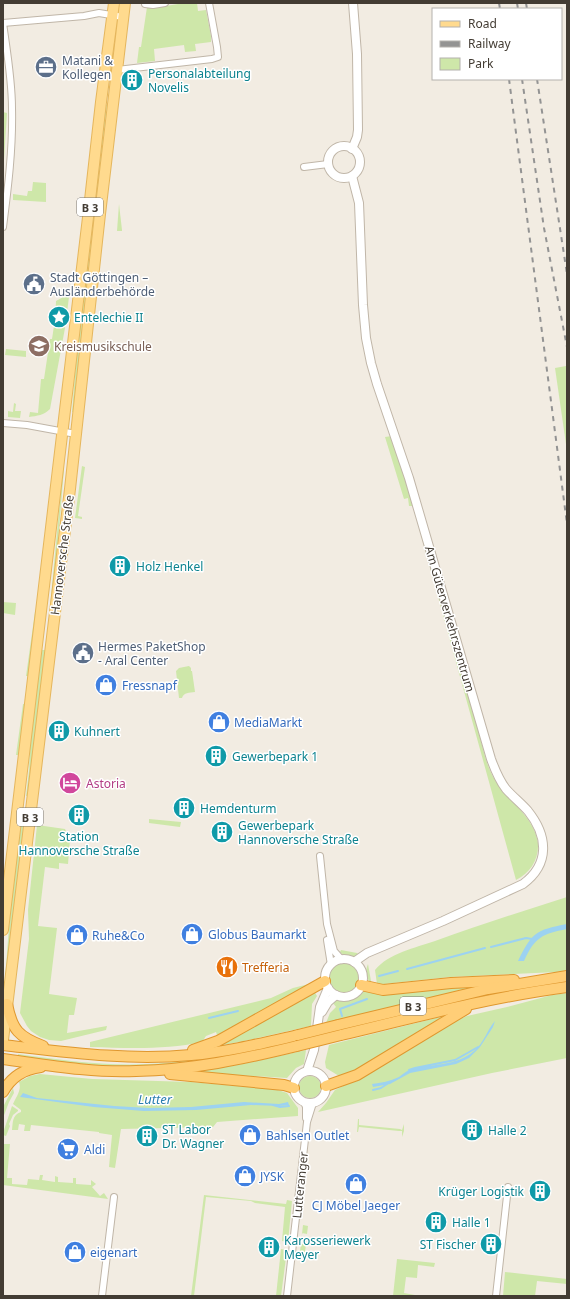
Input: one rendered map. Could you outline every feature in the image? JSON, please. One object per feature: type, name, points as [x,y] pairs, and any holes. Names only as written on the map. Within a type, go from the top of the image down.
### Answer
[{"type":"highway","name":"B 3","points":[[8,1004],[11,1021],[18,1032],[29,1040],[56,1051],[100,1056],[132,1057],[197,1055],[298,1035],[488,989],[562,976]]},
{"type":"highway","points":[[361,985],[383,990],[480,981],[536,980]]},
{"type":"highway","points":[[174,1056],[202,1048],[218,1041],[327,984]]},
{"type":"highway","name":"B 3","points":[[3,1059],[101,1071],[136,1072],[180,1069],[221,1063],[439,1011],[509,996],[563,988]]},
{"type":"highway","name":"B 3","points":[[439,1011],[488,989]]},
{"type":"highway","points":[[326,1086],[357,1075],[473,1004]]},
{"type":"highway","points":[[3,1045],[56,1051]]},
{"type":"highway","points":[[3,1092],[12,1079],[24,1072],[32,1069],[55,1066]]},
{"type":"highway","points":[[136,1072],[284,1085],[294,1088]]},
{"type":"main road","name":"B 3","points":[[109,15],[114,3]]},
{"type":"main road","name":"B 3","points":[[117,70],[125,3]]},
{"type":"main road","name":"Hannoversche Straße","points":[[3,930],[89,209],[109,15]]},
{"type":"main road","name":"Hannoversche Straße","points":[[3,1040],[76,432],[117,70]]},
{"type":"street","points":[[144,4],[153,5],[165,3]]},
{"type":"street","points":[[117,70],[212,59],[218,57],[209,3]]},
{"type":"street","points":[[352,149],[358,130],[353,3]]},
{"type":"street","points":[[3,227],[10,160],[12,95],[3,23],[84,16],[99,13],[123,17]]},
{"type":"street","points":[[341,147],[348,147],[352,149],[357,154],[360,164],[357,171],[352,176],[343,178],[336,176],[331,171],[328,164],[330,156],[334,150],[341,147]]},
{"type":"street","points":[[304,167],[328,164]]},
{"type":"street","name":"Am Güterverkehrszentrum","points":[[352,176],[360,203],[363,309],[366,338],[374,374],[405,464],[491,759],[506,789],[522,805],[536,823],[540,832],[543,846],[538,868],[534,875],[523,884],[437,924],[375,949],[354,962]]},
{"type":"street","points":[[3,423],[27,425],[36,424],[76,432]]},
{"type":"street","points":[[320,856],[327,924],[327,941],[331,965]]},
{"type":"street","points":[[327,924],[334,951],[342,960]]},
{"type":"street","points":[[360,970],[375,949]]},
{"type":"street","points":[[307,1071],[314,1050],[320,1007],[327,984],[326,972],[335,962],[348,960],[354,962],[360,970],[363,979],[358,990],[354,994],[342,997],[336,995],[327,984]]},
{"type":"street","points":[[316,1072],[319,1021],[328,1002],[336,995]]},
{"type":"street","points":[[294,1088],[298,1077],[307,1071],[316,1072],[324,1078],[326,1092],[318,1101],[309,1102]]},
{"type":"street","name":"Lutteranger","points":[[287,1296],[309,1102],[298,1097],[294,1088]]},
{"type":"street","points":[[496,1296],[508,1187]]},
{"type":"street","points":[[102,1296],[114,1197]]},
{"type":"green space","points":[[184,3],[197,3],[198,11],[206,10],[211,42],[195,44],[196,51],[185,52],[184,45],[154,49],[155,61],[137,63],[147,7],[154,8]]},
{"type":"green space","points":[[105,104],[107,105],[74,412],[72,412],[76,362]]},
{"type":"green space","points":[[3,112],[7,113],[3,175]]},
{"type":"green space","points":[[33,182],[46,183],[46,202],[13,200],[13,194],[27,196],[28,191],[32,191]]},
{"type":"green space","points":[[119,204],[122,230],[122,231],[117,231]]},
{"type":"green space","points":[[65,296],[69,297],[65,328],[50,409],[38,416],[29,417],[30,412],[38,413],[41,379],[44,379],[50,339],[52,339],[55,324],[56,301]]},
{"type":"green space","points":[[6,349],[26,351],[26,357],[5,355]]},
{"type":"green space","points":[[566,366],[567,369],[567,451],[555,368]]},
{"type":"green space","points":[[14,403],[16,404],[15,411],[21,411],[20,418],[8,417],[8,411],[13,412]]},
{"type":"green space","points":[[392,436],[443,604],[487,763],[494,778],[524,814],[535,832],[538,843],[537,855],[529,870],[516,880],[413,506],[409,506],[408,498],[404,499],[385,437]]},
{"type":"green space","points":[[82,466],[85,467],[78,516],[82,517],[82,519],[75,518]]},
{"type":"green space","points":[[63,469],[57,555],[50,607]]},
{"type":"green space","points":[[3,602],[16,603],[15,615],[3,613]]},
{"type":"green space","points":[[35,612],[29,676],[26,676]]},
{"type":"green space","points":[[41,650],[46,650],[28,796],[26,796],[31,727]]},
{"type":"green space","points":[[189,666],[192,671],[195,692],[187,693],[182,698],[179,698],[176,671],[179,668]]},
{"type":"green space","points":[[23,704],[26,704],[19,755],[16,755]]},
{"type":"green space","points":[[20,819],[25,822],[3,1011],[14,869]]},
{"type":"green space","points":[[149,819],[181,822],[180,827],[149,823]]},
{"type":"green space","points":[[37,825],[65,829],[70,840],[68,864],[59,863],[59,869],[45,867],[38,926],[57,928],[49,994],[77,998],[74,1015],[69,1015],[67,1033],[107,1026],[106,1030],[61,1041],[49,1040],[40,1037],[31,1031],[20,1013],[29,939],[28,910]]},
{"type":"green space","points":[[567,897],[567,970],[557,972],[450,977],[377,984],[375,970],[387,959],[395,955]]},
{"type":"green space","points":[[341,950],[357,953],[359,955],[349,957],[340,952]]},
{"type":"green space","points":[[344,963],[350,964],[358,972],[358,984],[350,992],[344,993],[338,992],[330,984],[329,978],[330,972],[338,964]]},
{"type":"green space","points":[[368,964],[371,981],[371,983],[366,974]]},
{"type":"green space","points":[[309,984],[311,985],[217,1035],[216,1032],[206,1036],[202,1042],[188,1045],[160,1047],[90,1047],[90,1042],[271,998],[293,988]]},
{"type":"green space","points":[[481,986],[326,1023],[330,1013],[336,1007],[333,1003],[355,997],[363,990],[404,992]]},
{"type":"green space","points":[[314,991],[317,996],[312,1004],[311,1026],[213,1047]]},
{"type":"green space","points":[[567,993],[567,1058],[492,1073],[318,1112],[335,1090],[361,1077],[453,1022],[467,1016],[552,995]]},
{"type":"green space","points":[[444,1016],[353,1072],[339,1076],[326,1068],[325,1062],[329,1045]]},
{"type":"green space","points":[[306,1050],[304,1064],[296,1068],[287,1078],[201,1073],[201,1071]]},
{"type":"green space","points":[[241,1052],[241,1054],[195,1062],[149,1067],[93,1066],[18,1057],[18,1054],[82,1062],[147,1064],[194,1060]]},
{"type":"green space","points":[[40,1074],[92,1079],[191,1082],[275,1089],[287,1093],[298,1108],[298,1116],[217,1122],[213,1127],[121,1129],[115,1168],[109,1167],[112,1135],[99,1132],[31,1125],[30,1131],[24,1131],[25,1125],[19,1124],[18,1130],[12,1130],[14,1117],[21,1112],[21,1110],[13,1104],[19,1091],[19,1082],[30,1076]]},
{"type":"green space","points":[[310,1076],[318,1079],[321,1087],[318,1095],[310,1098],[302,1095],[299,1087],[302,1079]]},
{"type":"green space","points":[[13,1088],[14,1093],[3,1118],[4,1105]]},
{"type":"green space","points":[[12,1106],[18,1111],[13,1115],[6,1136],[3,1135],[3,1133]]},
{"type":"green space","points":[[358,1119],[359,1125],[402,1130],[404,1124],[402,1137],[402,1131],[359,1127],[357,1132]]},
{"type":"green space","points":[[3,1144],[10,1144],[7,1178],[12,1178],[12,1184],[27,1185],[28,1179],[39,1180],[40,1175],[43,1175],[42,1180],[55,1182],[55,1176],[58,1177],[58,1182],[73,1183],[73,1178],[76,1178],[76,1184],[91,1185],[91,1180],[96,1184],[92,1187],[100,1196],[104,1193],[108,1199],[3,1185]]},
{"type":"green space","points":[[204,1195],[286,1204],[287,1200],[292,1201],[288,1242],[282,1241],[285,1207],[255,1203],[251,1201],[206,1197],[194,1296],[191,1296]]},
{"type":"green space","points":[[303,1225],[308,1226],[307,1234],[302,1233]]},
{"type":"green space","points":[[301,1244],[306,1244],[305,1252],[300,1252]]},
{"type":"green space","points":[[281,1249],[287,1250],[281,1296],[276,1296]]},
{"type":"green space","points":[[397,1259],[435,1263],[434,1267],[418,1265],[417,1278],[406,1277],[404,1293],[415,1296],[393,1296]]},
{"type":"green space","points":[[505,1272],[567,1279],[567,1284],[537,1281],[535,1296],[503,1296]]},
{"type":"water","points":[[567,924],[567,929],[545,935],[540,938],[532,947],[524,961],[518,961],[527,944],[536,934],[548,928]]},
{"type":"water","points":[[495,1021],[493,1027],[480,1047],[469,1058],[456,1064],[410,1073],[390,1084],[373,1087],[372,1084],[386,1082],[399,1077],[409,1070],[451,1062],[467,1056],[477,1048]]},
{"type":"water","points":[[23,1093],[37,1098],[149,1108],[191,1107],[244,1102],[279,1104],[288,1102],[289,1105],[251,1105],[196,1110],[144,1111],[94,1107],[20,1097]]},
{"type":"waterway","points":[[491,947],[526,938],[532,939]]},
{"type":"waterway","points":[[407,969],[485,948]]},
{"type":"waterway","points":[[379,976],[398,971]]},
{"type":"waterway","points":[[342,1016],[340,1009],[367,999]]},
{"type":"waterway","points":[[209,1018],[238,1011]]},
{"type":"waterway","name":"Lutter","points":[[409,1070],[455,1060],[478,1047]]},
{"type":"waterway","name":"Lutter","points":[[373,1090],[381,1088],[387,1084]]},
{"type":"waterway","name":"Lutter","points":[[273,1105],[280,1107],[289,1106]]},
{"type":"railway","points":[[499,3],[500,8]]},
{"type":"railway","points":[[517,3],[518,8]]},
{"type":"railway","points":[[526,3],[527,8]]},
{"type":"railway","points":[[509,80],[567,524]]},
{"type":"railway","points":[[522,80],[544,228],[567,347]]},
{"type":"railway","points":[[537,80],[567,274]]},
{"type":"place","name":"Matani & Kollegen","points":[[46,67]]},
{"type":"place","name":"Personalabteilung Novelis","points":[[132,80]]},
{"type":"place","name":"Stadt Göttingen – Ausländerbehörde","points":[[34,284]]},
{"type":"place","name":"Entelechie II","points":[[59,317]]},
{"type":"place","name":"Kreismusikschule","points":[[39,346]]},
{"type":"place","name":"Holz Henkel","points":[[120,566]]},
{"type":"place","name":"Hermes PaketShop - Aral Center","points":[[83,653]]},
{"type":"place","name":"Fressnapf","points":[[106,685]]},
{"type":"place","name":"MediaMarkt","points":[[219,722]]},
{"type":"place","name":"Kuhnert","points":[[59,731]]},
{"type":"place","name":"Gewerbepark 1","points":[[216,756]]},
{"type":"place","name":"Astoria","points":[[70,783]]},
{"type":"place","name":"Hemdenturm","points":[[184,808]]},
{"type":"place","name":"Station Hannoversche Straße","points":[[79,815]]},
{"type":"place","name":"Gewerbepark Hannoversche Straße","points":[[222,832]]},
{"type":"place","name":"Globus Baumarkt","points":[[192,934]]},
{"type":"place","name":"Ruhe&Co","points":[[77,935]]},
{"type":"place","name":"Trefferia","points":[[227,967]]},
{"type":"place","name":"Halle 2","points":[[472,1130]]},
{"type":"place","name":"Bahlsen Outlet","points":[[250,1135]]},
{"type":"place","name":"ST Labor Dr. Wagner","points":[[147,1136]]},
{"type":"place","name":"Aldi","points":[[68,1149]]},
{"type":"place","name":"JYSK","points":[[245,1176]]},
{"type":"place","name":"CJ Möbel Jaeger","points":[[356,1184]]},
{"type":"place","name":"Krüger Logistik","points":[[540,1191]]},
{"type":"place","name":"Halle 1","points":[[436,1222]]},
{"type":"place","name":"ST Fischer","points":[[491,1244]]},
{"type":"place","name":"Karosseriewerk Meyer","points":[[269,1247]]},
{"type":"place","name":"eigenart","points":[[75,1252]]}]
